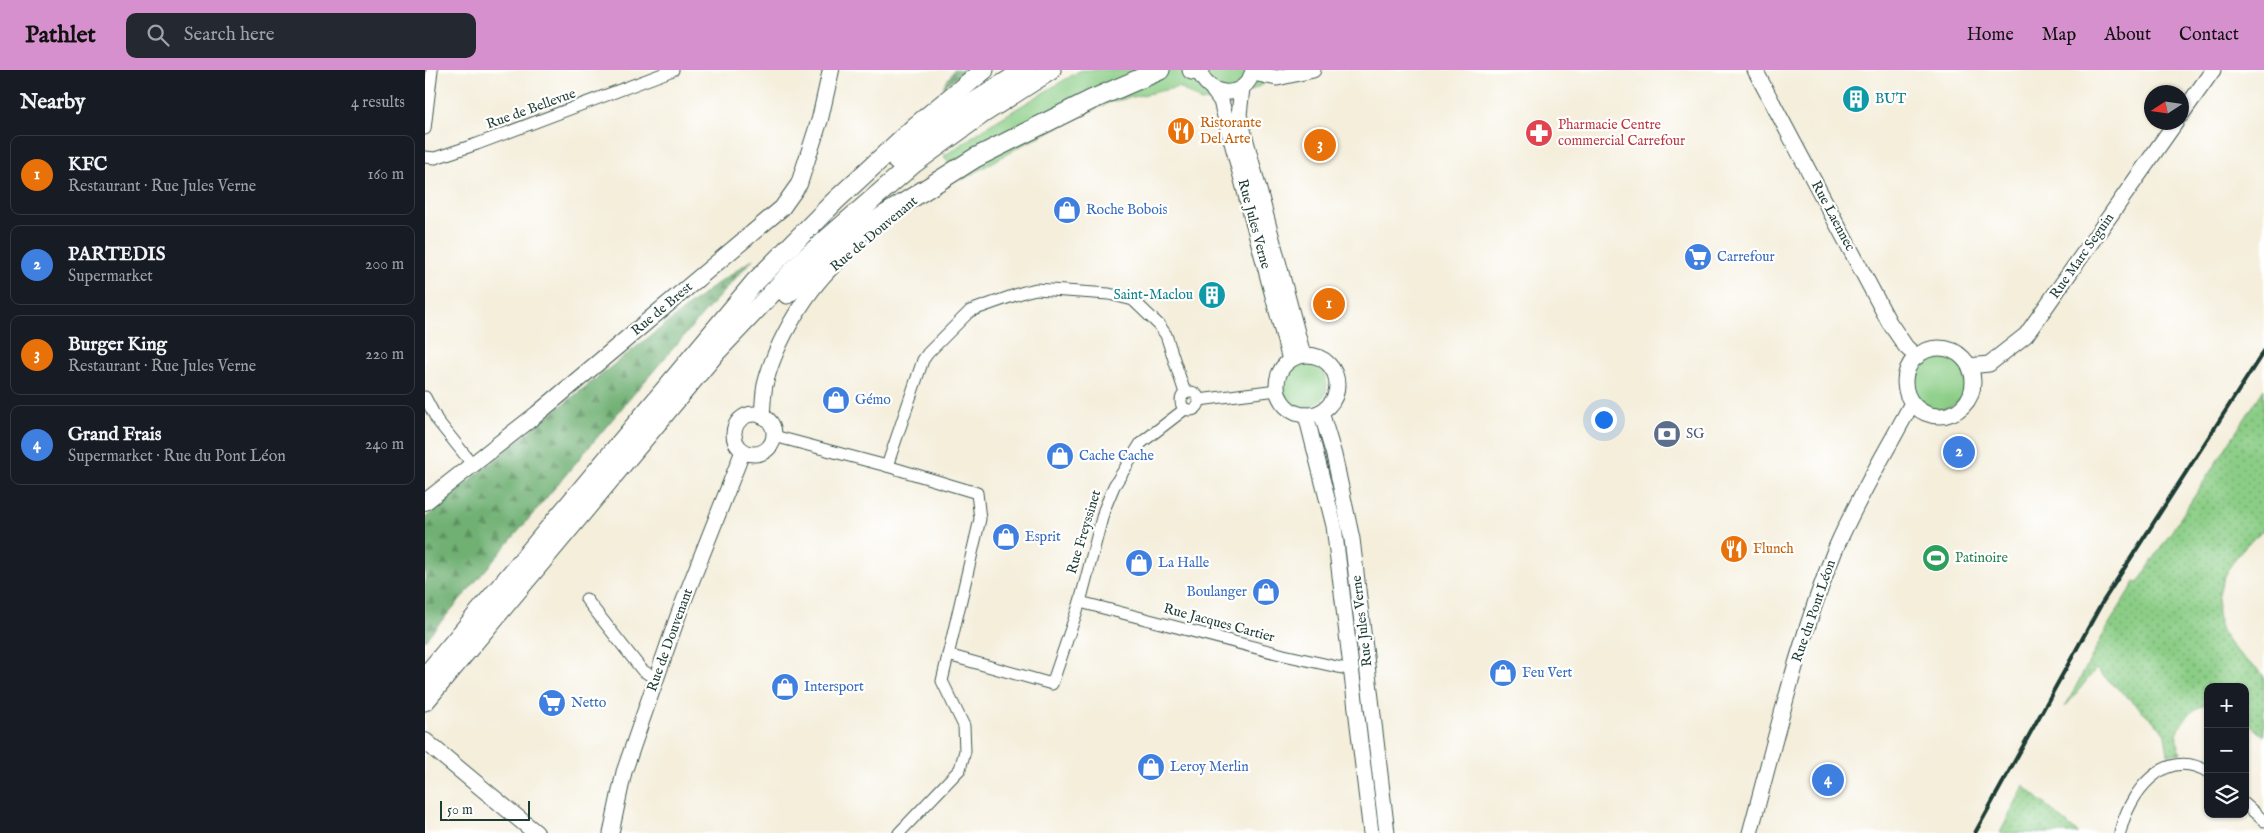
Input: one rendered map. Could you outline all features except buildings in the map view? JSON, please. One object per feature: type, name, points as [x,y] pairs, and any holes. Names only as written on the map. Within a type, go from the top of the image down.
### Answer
[{"type":"highway","points":[[425,677],[754,283],[835,201],[903,138],[984,70]]},
{"type":"highway","points":[[754,283],[909,151],[968,106],[1025,70]]},
{"type":"highway","points":[[425,701],[684,390],[747,318],[797,267],[871,198],[952,135],[1051,70]]},
{"type":"highway","points":[[684,390],[725,357],[796,285],[869,225],[975,158],[1031,128],[1150,72],[1160,70]]},
{"type":"main road","name":"Rue de Brest","points":[[425,502],[473,465],[782,208],[799,184],[820,119],[831,70]]},
{"type":"main road","points":[[425,741],[536,833]]},
{"type":"street","points":[[425,128],[432,70]]},
{"type":"street","name":"Rue de Bellevue","points":[[425,157],[435,158],[477,144],[673,70]]},
{"type":"street","name":"Rue Jules Verne","points":[[1196,70],[1221,101],[1297,357]]},
{"type":"street","points":[[1213,90],[1228,93],[1242,88],[1253,72],[1277,78],[1313,70]]},
{"type":"street","name":"Rue Laennec","points":[[1755,70],[1889,322],[1906,347],[1917,357]]},
{"type":"street","points":[[2189,104],[2213,70]]},
{"type":"street","name":"Rue Jules Verne","points":[[1242,88],[1239,115],[1297,357]]},
{"type":"street","name":"Rue Marc Seguin","points":[[1969,366],[1989,364],[2026,335],[2170,130]]},
{"type":"street","name":"Rue de Douvenant","points":[[763,416],[767,378],[775,354],[804,303],[832,266],[929,188]]},
{"type":"street","points":[[887,466],[923,360],[928,353],[970,312],[1036,289],[1109,294],[1133,300],[1159,325],[1166,335],[1185,393],[1181,401],[1185,409],[1191,410],[1196,408],[1199,400]]},
{"type":"street","points":[[1945,349],[1963,358],[1969,366],[1973,377],[1971,393],[1962,408],[1953,414],[1931,415],[1912,403],[1906,389],[1906,374],[1917,357],[1930,350],[1945,349]]},
{"type":"street","points":[[1297,357],[1319,357],[1326,361],[1335,374],[1337,390],[1334,399],[1314,414],[1291,410],[1280,398],[1277,390],[1279,373],[1297,357]]},
{"type":"street","points":[[1199,400],[1277,390]]},
{"type":"street","points":[[1185,393],[1195,393],[1199,400]]},
{"type":"street","points":[[425,397],[437,420],[473,465]]},
{"type":"street","name":"Rue du Pont Léon","points":[[1750,833],[1799,651],[1835,550],[1869,479],[1912,403]]},
{"type":"street","name":"Rue Freyssinet","points":[[948,655],[1052,684],[1080,602],[1099,526],[1114,486],[1141,443],[1185,409]]},
{"type":"street","name":"Rue Jules Verne","points":[[1314,414],[1331,508],[1371,833]]},
{"type":"street","name":"Rue Jules Verne","points":[[1314,414],[1334,455],[1352,539],[1387,833]]},
{"type":"street","points":[[746,415],[763,416],[770,422],[774,436],[772,443],[763,452],[756,454],[743,451],[734,438],[735,427],[746,415]]},
{"type":"street","points":[[425,423],[437,420]]},
{"type":"street","points":[[774,436],[887,466],[977,493],[980,519],[942,681],[964,726],[965,751],[960,769],[899,833]]},
{"type":"street","name":"Rue de Douvenant","points":[[611,833],[624,772],[656,679],[679,613],[743,451]]},
{"type":"street","points":[[586,599],[642,670],[656,679]]},
{"type":"street","name":"Rue Jacques Cartier","points":[[1080,602],[1284,655],[1351,670]]},
{"type":"street","points":[[2120,833],[2132,802],[2148,778],[2176,765],[2192,765],[2204,770]]},
{"type":"street","points":[[2249,808],[2264,821]]},
{"type":"green space","points":[[954,70],[967,70],[943,87]]},
{"type":"green space","points":[[1081,70],[1287,70],[1251,91],[1201,102],[1179,87],[1110,102],[1024,144],[962,180],[944,156],[988,126]]},
{"type":"green space","points":[[753,259],[628,400],[425,640],[425,518],[537,425],[715,285]]},
{"type":"green space","points":[[1934,355],[1944,355],[1954,359],[1962,367],[1966,382],[1962,397],[1954,405],[1944,409],[1934,409],[1924,405],[1916,397],[1912,387],[1912,377],[1916,367],[1924,359]]},
{"type":"green space","points":[[1309,363],[1321,369],[1326,376],[1326,394],[1321,401],[1314,406],[1301,407],[1293,404],[1286,397],[1283,381],[1286,373],[1293,366]]},
{"type":"green space","points":[[2264,389],[2264,530],[2252,539],[2232,564],[2219,592],[2218,608],[2220,623],[2229,643],[2264,676],[2264,736],[2249,723],[2249,683],[2204,683],[2204,705],[2188,716],[2179,730],[2177,746],[2181,753],[2168,754],[2165,735],[2158,725],[2096,669],[2065,707],[2109,624],[2135,582],[2138,583]]},
{"type":"green space","points":[[2024,786],[2078,833],[2000,833]]},
{"type":"railway","points":[[1975,833],[2102,603],[2264,351]]},
{"type":"place","name":"BUT","points":[[1856,99]]},
{"type":"place","name":"Ristorante Del Arte","points":[[1181,131]]},
{"type":"place","name":"Pharmacie Centre commercial Carrefour","points":[[1539,133]]},
{"type":"place","name":"Burger King","points":[[1320,145]]},
{"type":"place","name":"Roche Bobois","points":[[1067,210]]},
{"type":"place","name":"Carrefour","points":[[1698,257]]},
{"type":"place","name":"Saint-Maclou","points":[[1212,295]]},
{"type":"place","name":"KFC","points":[[1329,304]]},
{"type":"place","name":"Gémo","points":[[836,400]]},
{"type":"place","name":"SG","points":[[1667,434]]},
{"type":"place","name":"PARTEDIS","points":[[1959,452]]},
{"type":"place","name":"Cache Cache","points":[[1060,456]]},
{"type":"place","name":"Esprit","points":[[1006,537]]},
{"type":"place","name":"Flunch","points":[[1734,549]]},
{"type":"place","name":"Patinoire","points":[[1936,558]]},
{"type":"place","name":"La Halle","points":[[1139,563]]},
{"type":"place","name":"Boulanger","points":[[1266,592]]},
{"type":"place","name":"Feu Vert","points":[[1503,673]]},
{"type":"place","name":"Intersport","points":[[785,687]]},
{"type":"place","name":"Netto","points":[[552,703]]},
{"type":"place","name":"Leroy Merlin","points":[[1151,767]]},
{"type":"place","name":"Grand Frais","points":[[1828,780]]}]
